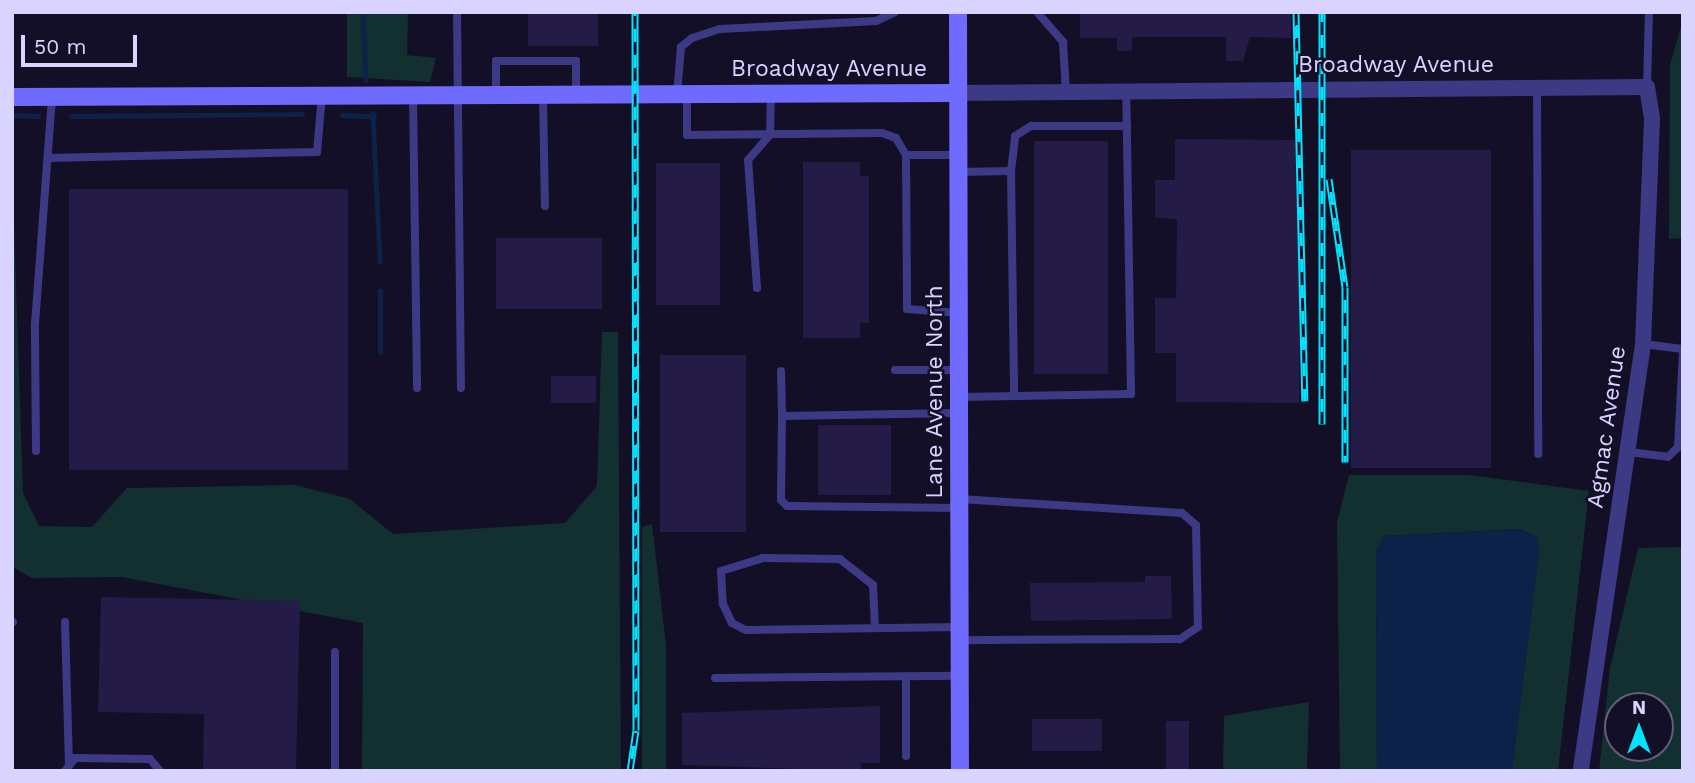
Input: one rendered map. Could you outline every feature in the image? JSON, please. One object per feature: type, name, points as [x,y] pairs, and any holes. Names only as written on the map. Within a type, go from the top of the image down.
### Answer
[{"type":"street","name":"Lane Avenue North","points":[[958,12],[960,771]]},
{"type":"street","name":"Broadway Avenue","points":[[12,97],[1647,87]]},
{"type":"street","name":"Agmac Avenue","points":[[1581,771],[1643,344],[1652,145],[1647,87]]},
{"type":"lane","points":[[457,12],[461,388]]},
{"type":"lane","points":[[895,12],[876,21],[720,29],[692,38],[681,47],[682,94],[687,135],[882,133],[896,138],[906,155],[907,309],[959,313]]},
{"type":"lane","points":[[1037,12],[1063,42],[1066,92]]},
{"type":"lane","points":[[1647,87],[1649,12]]},
{"type":"lane","points":[[496,95],[496,61],[576,61],[576,94]]},
{"type":"lane","points":[[1537,88],[1538,454]]},
{"type":"lane","points":[[782,416],[959,405],[1014,396],[1131,394],[1126,91]]},
{"type":"lane","points":[[757,288],[748,160],[770,135],[771,94]]},
{"type":"lane","points":[[413,95],[417,388]]},
{"type":"lane","points":[[543,95],[545,206]]},
{"type":"lane","points":[[48,158],[317,152],[322,96]]},
{"type":"lane","points":[[36,451],[35,324],[52,97]]},
{"type":"lane","points":[[1014,396],[1011,171],[1015,136],[1031,126],[1127,126]]},
{"type":"lane","points":[[906,155],[1011,171]]},
{"type":"lane","points":[[1629,452],[1668,457],[1678,447],[1683,351],[1643,344]]},
{"type":"lane","points":[[895,370],[959,370]]},
{"type":"lane","points":[[781,371],[781,500],[787,506],[960,503],[1182,513],[1196,525],[1198,627],[1180,639],[875,628],[746,630],[732,624],[723,604],[722,571],[763,558],[840,559],[873,586],[875,628]]},
{"type":"lane","points":[[65,622],[67,768]]},
{"type":"lane","points":[[335,652],[335,771]]},
{"type":"lane","points":[[906,676],[906,756]]},
{"type":"lane","points":[[715,678],[960,676]]},
{"type":"lane","points":[[67,768],[75,758],[150,759],[160,771]]},
{"type":"green space","points":[[347,12],[408,12],[407,55],[436,58],[430,82],[347,77]]},
{"type":"green space","points":[[1681,27],[1683,238],[1669,239],[1670,65]]},
{"type":"green space","points":[[12,164],[23,493],[39,526],[92,527],[127,488],[295,485],[350,499],[393,534],[565,523],[597,486],[602,332],[618,332],[621,771],[362,771],[363,623],[122,577],[32,578],[12,567]]},
{"type":"green space","points":[[1349,475],[1469,475],[1589,491],[1558,771],[1512,771],[1539,550],[1537,537],[1519,529],[1384,536],[1376,552],[1377,771],[1340,771],[1337,522]]},
{"type":"green space","points":[[652,524],[666,645],[666,771],[642,771],[642,527]]},
{"type":"green space","points":[[1683,547],[1683,771],[1599,771],[1604,724],[1604,762],[1674,762],[1674,692],[1607,692],[1610,668],[1638,548]]},
{"type":"green space","points":[[1309,702],[1307,771],[1223,771],[1224,716]]},
{"type":"water","points":[[1519,529],[1537,537],[1539,550],[1512,771],[1377,771],[1376,552],[1384,536]]},
{"type":"building","points":[[528,12],[598,12],[598,46],[528,46]]},
{"type":"building","points":[[1080,12],[1291,12],[1291,38],[1250,37],[1243,61],[1226,61],[1226,37],[1132,37],[1132,51],[1117,51],[1117,38],[1080,38]]},
{"type":"building","points":[[1175,139],[1301,140],[1299,403],[1176,402],[1176,353],[1155,353],[1155,298],[1176,298],[1177,219],[1155,218],[1155,180],[1175,180]]},
{"type":"building","points":[[1034,141],[1108,141],[1108,374],[1034,374]]},
{"type":"building","points":[[1351,150],[1491,150],[1491,468],[1351,468]]},
{"type":"building","points":[[803,162],[860,162],[860,176],[869,176],[869,323],[860,323],[860,338],[803,338]]},
{"type":"building","points":[[656,163],[720,163],[720,305],[656,305]]},
{"type":"building","points":[[69,189],[348,189],[348,470],[69,470]]},
{"type":"building","points":[[496,238],[602,238],[602,309],[496,309]]},
{"type":"building","points":[[660,355],[746,355],[746,532],[660,532]]},
{"type":"building","points":[[551,376],[596,376],[596,403],[551,403]]},
{"type":"building","points":[[818,425],[891,425],[891,495],[818,495]]},
{"type":"building","points":[[1145,576],[1171,576],[1172,619],[1031,621],[1030,583],[1145,582]]},
{"type":"building","points":[[101,597],[300,601],[296,771],[203,771],[204,714],[98,712]]},
{"type":"building","points":[[880,706],[880,763],[861,763],[861,771],[682,765],[682,713]]},
{"type":"building","points":[[1032,719],[1102,719],[1102,751],[1032,751]]},
{"type":"building","points":[[1166,721],[1189,721],[1189,771],[1166,771]]},
{"type":"waterway","points":[[363,12],[366,80]]},
{"type":"waterway","points":[[373,113],[380,262]]},
{"type":"waterway","points":[[71,116],[302,114]]},
{"type":"waterway","points":[[12,115],[38,116]]},
{"type":"waterway","points":[[342,115],[374,116]]},
{"type":"waterway","points":[[380,291],[380,353]]},
{"type":"railway","points":[[630,771],[636,730],[635,12]]},
{"type":"railway","points":[[1296,12],[1305,401]]},
{"type":"railway","points":[[1322,12],[1322,424]]},
{"type":"railway","points":[[1329,179],[1345,287],[1345,462]]}]
